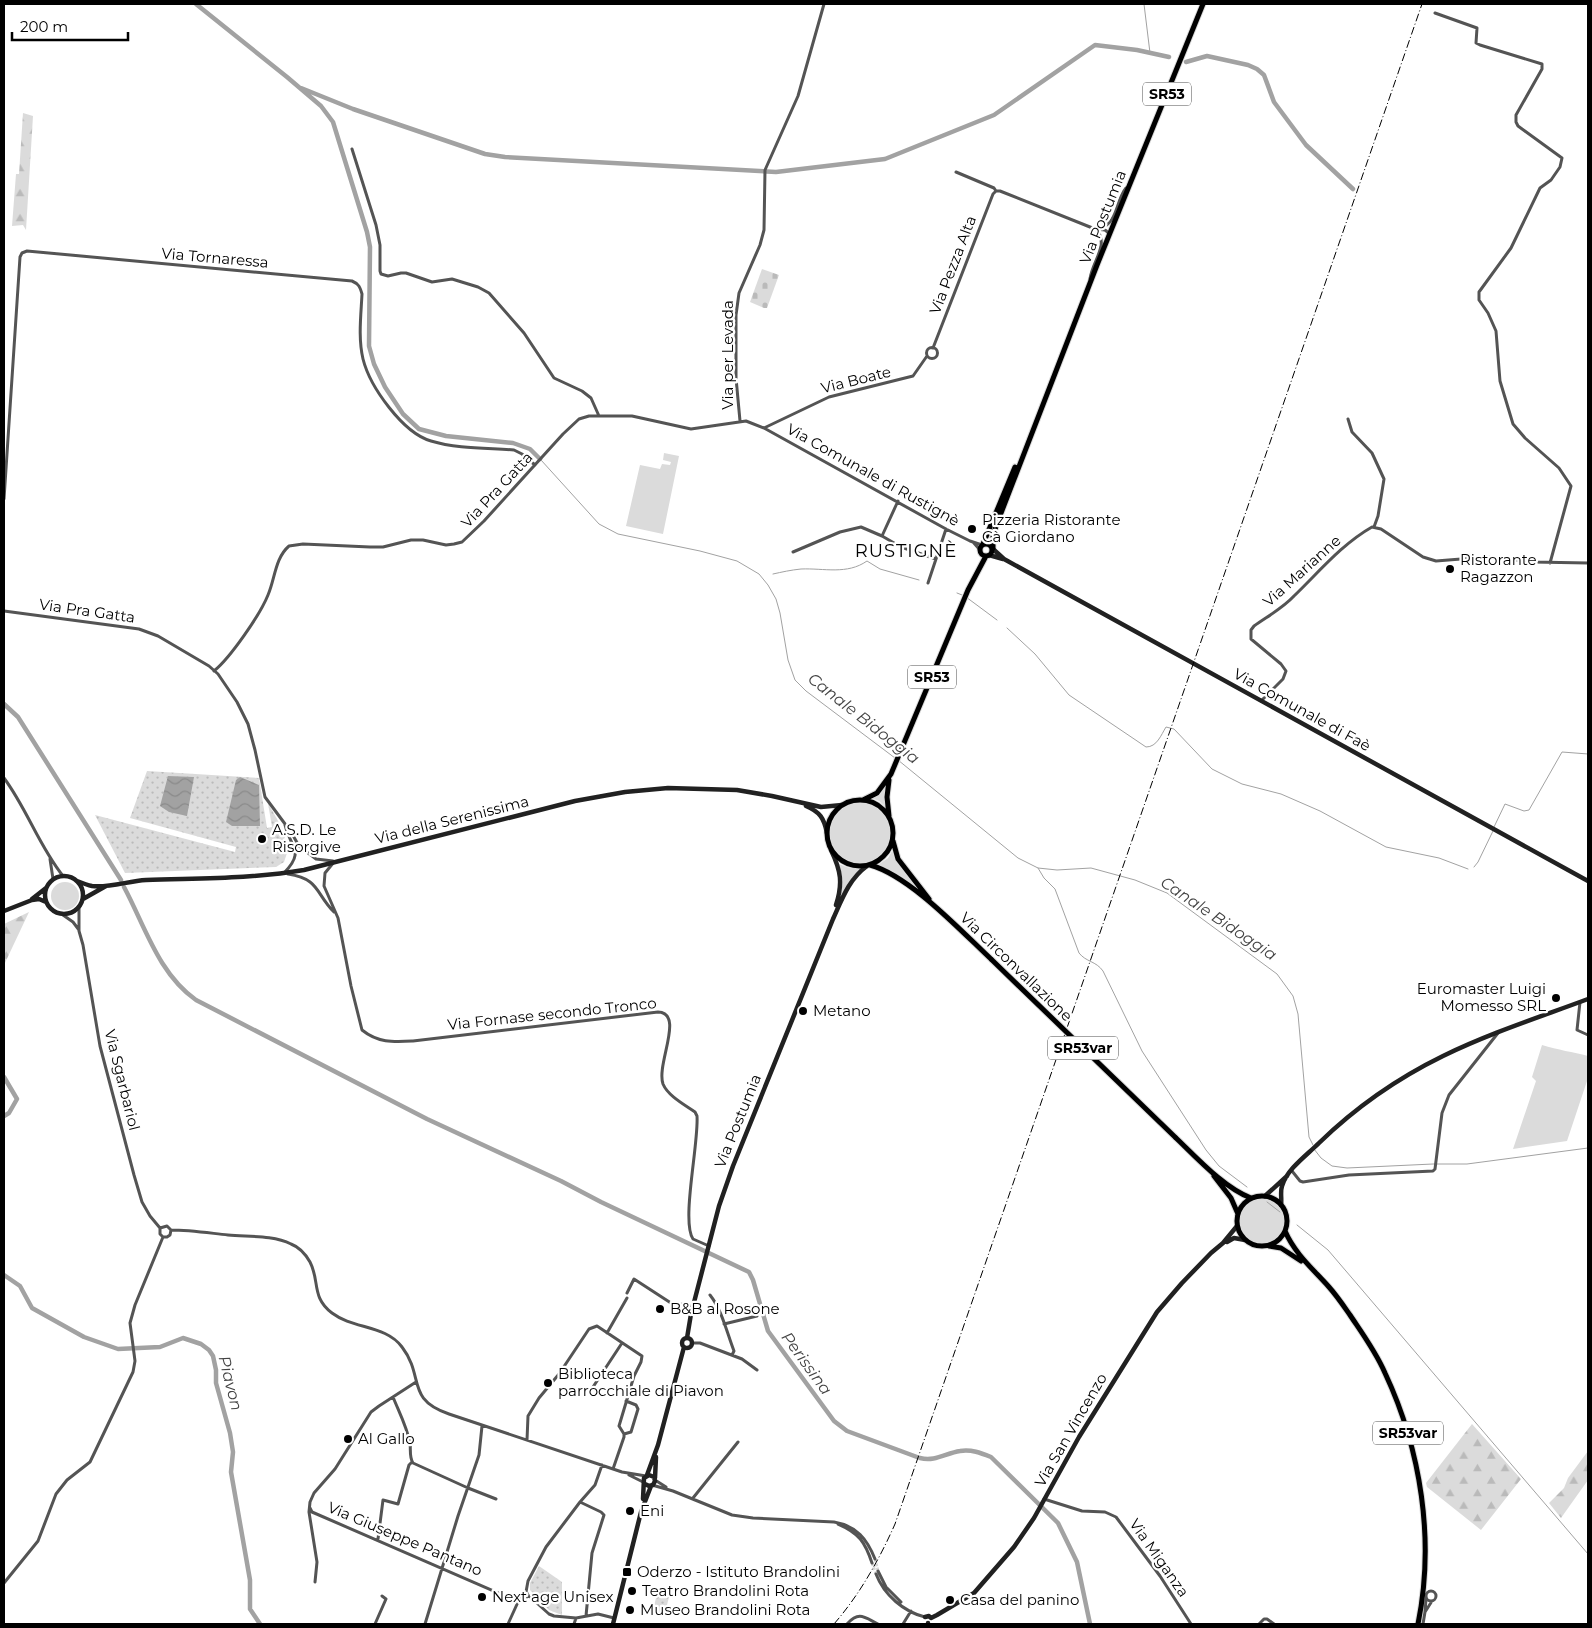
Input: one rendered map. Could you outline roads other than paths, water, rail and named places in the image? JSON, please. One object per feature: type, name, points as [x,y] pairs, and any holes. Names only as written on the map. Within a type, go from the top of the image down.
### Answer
[{"type":"main road","name":"Via Postumia","points":[[863,800],[877,793],[891,774],[900,756],[1203,4]]},
{"type":"main road","name":"Via Postumia","points":[[993,549],[993,537],[996,526],[1028,439]]},
{"type":"main road","points":[[989,544],[993,549],[984,551],[989,544]]},
{"type":"main road","name":"Via Comunale di Faè","points":[[993,549],[1004,559]]},
{"type":"main road","name":"Via Comunale di Faè","points":[[984,551],[1004,559],[1588,881]]},
{"type":"main road","name":"Via Postumia","points":[[889,816],[886,796],[891,774]]},
{"type":"main road","name":"Via della Serenissima","points":[[77,881],[91,886],[143,880],[246,877],[283,873],[334,862],[575,801],[625,792],[668,788],[737,790],[800,803]]},
{"type":"main road","name":"SR53","points":[[842,805],[854,800],[863,800]]},
{"type":"main road","points":[[863,800],[874,803],[889,816]]},
{"type":"main road","points":[[800,803],[825,807],[842,805]]},
{"type":"main road","points":[[800,803],[822,816],[825,821],[831,850],[846,863],[856,866],[868,866],[886,855],[893,841]]},
{"type":"main road","points":[[827,833],[832,816],[842,805]]},
{"type":"main road","name":"SR53","points":[[889,816],[894,831],[893,841]]},
{"type":"main road","name":"Via Circonvallazione","points":[[893,841],[898,859],[934,905]]},
{"type":"main road","name":"Via Postumia","points":[[831,850],[839,867],[841,878],[833,919]]},
{"type":"main road","name":"Via Postumia","points":[[687,1338],[691,1306],[719,1206],[733,1166],[833,919],[851,881],[857,873],[868,866]]},
{"type":"main road","name":"Via Circonvallazione","points":[[868,866],[882,868],[934,905],[1211,1172],[1231,1198],[1238,1214]]},
{"type":"main road","points":[[4,911],[39,898],[46,902],[53,911],[69,914],[79,908],[83,899],[81,886],[77,881],[68,876],[63,876],[53,880],[32,900]]},
{"type":"main road","name":"Via della Serenissima","points":[[83,899],[108,885]]},
{"type":"main road","points":[[46,902],[45,892],[47,887]]},
{"type":"main road","points":[[1266,1196],[1316,1145],[1365,1104],[1394,1084],[1442,1056],[1499,1032],[1588,999]]},
{"type":"main road","name":"Via Circonvallazione","points":[[1211,1172],[1244,1196],[1251,1198]]},
{"type":"main road","points":[[1282,1205],[1282,1186],[1290,1173]]},
{"type":"main road","points":[[1238,1214],[1243,1205],[1251,1198],[1266,1196],[1282,1205]]},
{"type":"main road","name":"SR53var","points":[[1282,1205],[1287,1216],[1285,1231],[1295,1250],[1342,1304],[1369,1343],[1385,1372],[1408,1430],[1419,1479],[1425,1537],[1426,1559],[1418,1624]]},
{"type":"main road","name":"SR53var","points":[[1238,1214],[1238,1226],[1245,1240],[1255,1246],[1282,1248],[1311,1269]]},
{"type":"main road","name":"Via San Vincenzo","points":[[932,1618],[979,1589],[1020,1539],[1040,1508],[1079,1437],[1154,1318],[1182,1283],[1238,1226]]},
{"type":"main road","points":[[1268,1246],[1279,1239],[1285,1231]]},
{"type":"main road","points":[[1223,1243],[1234,1238],[1245,1240]]},
{"type":"main road","points":[[613,1624],[641,1512],[644,1483],[658,1445],[684,1347],[682,1343],[687,1338],[690,1339],[691,1347],[684,1347]]},
{"type":"main road","points":[[641,1512],[655,1479],[658,1445]]},
{"type":"main road","points":[[647,1475],[651,1475],[655,1479]]},
{"type":"main road","points":[[644,1483],[652,1486]]},
{"type":"main road","points":[[925,1617],[932,1618],[928,1623],[925,1621],[925,1617]]},
{"type":"street","name":"Via per Levada","points":[[740,421],[737,400],[736,315],[739,293],[760,245],[764,230],[764,172],[798,96],[824,4]]},
{"type":"street","points":[[1435,13],[1477,28],[1476,43],[1480,45],[1542,64],[1542,69],[1516,115],[1516,122],[1518,126],[1559,155],[1563,161],[1551,180],[1540,188],[1511,248],[1479,292],[1478,297],[1492,320],[1496,331],[1500,381],[1513,424],[1525,438],[1559,468],[1571,486],[1550,563]]},
{"type":"street","points":[[352,149],[376,225],[380,245],[380,271],[382,274],[388,276],[406,273],[435,283],[452,279],[478,287],[489,293],[524,333],[554,378],[582,391],[591,398],[599,416]]},
{"type":"street","points":[[956,172],[994,188],[996,191],[1095,228],[1103,234],[1110,234]]},
{"type":"street","points":[[1095,228],[1106,226],[1112,220],[1122,193],[1130,184]]},
{"type":"street","name":"Via Pezza Alta","points":[[933,348],[993,194],[996,191]]},
{"type":"street","points":[[1089,285],[1090,273],[1102,244],[1101,235],[1095,228]]},
{"type":"street","name":"Via Tornaressa","points":[[4,499],[20,257],[22,253],[27,251],[356,283],[360,287],[362,294],[361,343],[364,360],[372,380],[404,426],[416,435],[443,444],[514,450],[536,464]]},
{"type":"street","points":[[933,348],[937,351],[937,356],[932,359],[928,357],[928,349],[933,348]]},
{"type":"street","name":"Via Boate","points":[[764,428],[829,397],[913,376],[922,362],[928,357]]},
{"type":"street","name":"Via Pra Gatta","points":[[4,611],[139,629],[158,636],[209,666],[214,671],[223,664],[261,609],[281,556],[289,546],[303,544],[382,547],[411,540],[423,540],[446,545],[462,542],[476,530],[563,434],[579,419],[599,416],[643,418],[671,426],[691,429],[746,421],[764,428]]},
{"type":"street","points":[[1348,419],[1352,432],[1372,453],[1384,479],[1378,516],[1374,527],[1391,534],[1429,560],[1442,562],[1492,557],[1532,562],[1588,563]]},
{"type":"street","name":"Via Comunale di Rustignè","points":[[764,428],[972,542],[984,551]]},
{"type":"street","points":[[882,536],[898,501]]},
{"type":"street","points":[[793,552],[840,532],[863,527],[901,547],[936,559]]},
{"type":"street","name":"Via Marianne","points":[[1261,701],[1283,679],[1286,671],[1281,664],[1251,639],[1251,630],[1288,602],[1327,563],[1357,537],[1374,527]]},
{"type":"street","points":[[928,583],[946,529]]},
{"type":"street","points":[[214,671],[228,688],[244,715],[255,750],[265,797],[284,825],[295,850],[294,863],[283,873]]},
{"type":"street","points":[[4,778],[29,818],[50,859],[63,876]]},
{"type":"street","points":[[284,825],[291,832],[299,846],[309,854],[316,859],[334,862]]},
{"type":"street","points":[[50,859],[53,880]]},
{"type":"street","name":"Via Fornase secondo Tronco","points":[[334,862],[325,873],[323,881],[335,913]]},
{"type":"street","name":"Via Fornase secondo Tronco","points":[[283,873],[301,876],[315,885],[338,918],[351,986],[362,1030],[378,1040],[392,1042],[413,1041],[658,1012],[667,1014],[670,1032],[662,1077],[666,1090],[695,1112],[697,1116],[689,1213],[690,1229],[693,1239],[709,1246]]},
{"type":"street","name":"Via Sgarbariol","points":[[79,908],[79,931],[102,1056],[142,1202],[160,1228],[160,1234],[163,1237]]},
{"type":"street","name":"Via Sgarbariol","points":[[63,914],[73,922],[79,931]]},
{"type":"street","points":[[1580,1002],[1576,1030],[1588,1034]]},
{"type":"street","points":[[1290,1173],[1303,1182],[1349,1176],[1430,1172],[1434,1169],[1442,1113],[1448,1095],[1499,1032]]},
{"type":"street","points":[[160,1228],[167,1226],[171,1230],[264,1238],[291,1243],[299,1248],[310,1262],[317,1292],[326,1308],[341,1318],[388,1334],[407,1353],[412,1362],[416,1382],[423,1398],[430,1406],[436,1410],[482,1426],[622,1472],[644,1483]]},
{"type":"street","points":[[4,1583],[38,1541],[56,1494],[68,1480],[90,1462],[133,1372],[135,1361],[130,1328],[132,1316],[163,1237],[169,1236],[171,1230]]},
{"type":"street","points":[[607,1333],[634,1279],[682,1309],[691,1306]]},
{"type":"street","points":[[710,1295],[716,1302],[734,1351],[732,1356]]},
{"type":"street","points":[[724,1324],[757,1316]]},
{"type":"street","points":[[527,1440],[528,1416],[539,1398],[559,1374],[590,1329],[597,1326],[640,1354],[642,1359],[619,1426],[624,1434],[613,1469]]},
{"type":"street","points":[[593,1387],[622,1343]]},
{"type":"street","points":[[692,1343],[700,1343],[742,1359],[757,1370]]},
{"type":"street","points":[[316,1582],[317,1562],[308,1512],[314,1493],[335,1469],[367,1417],[378,1406],[416,1382]]},
{"type":"street","points":[[393,1397],[408,1433],[412,1462],[496,1499]]},
{"type":"street","points":[[624,1434],[631,1432],[638,1411],[637,1406],[626,1401]]},
{"type":"street","points":[[425,1624],[479,1455],[482,1426]]},
{"type":"street","points":[[693,1498],[738,1442]]},
{"type":"street","points":[[378,1539],[383,1500],[398,1504],[409,1465],[412,1462]]},
{"type":"street","points":[[508,1624],[519,1602],[526,1595],[528,1581],[546,1546],[595,1485],[602,1465]]},
{"type":"street","points":[[622,1472],[647,1475]]},
{"type":"street","points":[[655,1479],[673,1491]]},
{"type":"street","points":[[652,1486],[693,1498],[732,1515],[827,1522],[844,1527],[857,1535],[866,1545],[874,1561]]},
{"type":"street","name":"Via Miganza","points":[[1044,1501],[1082,1511],[1105,1512],[1116,1517],[1160,1576],[1191,1624]]},
{"type":"street","points":[[580,1502],[604,1515],[592,1553],[586,1616]]},
{"type":"street","name":"Via Giuseppe Pantano","points":[[310,1508],[312,1512],[443,1567],[519,1602]]},
{"type":"street","points":[[877,1572],[880,1584],[888,1594],[910,1611],[925,1617]]},
{"type":"street","points":[[1423,1624],[1426,1612],[1426,1594],[1432,1591],[1436,1596],[1426,1612]]},
{"type":"street","points":[[526,1595],[551,1615],[568,1619],[598,1614],[614,1618]]},
{"type":"street","points":[[374,1624],[386,1599],[382,1596]]},
{"type":"street","points":[[1426,1598],[1432,1601]]},
{"type":"street","points":[[903,1624],[910,1611]]},
{"type":"street","points":[[847,1624],[853,1617],[859,1616],[878,1624]]},
{"type":"street","points":[[574,1624],[576,1618]]},
{"type":"street","points":[[1259,1624],[1267,1619],[1274,1624]]},
{"type":"water","points":[[168,776],[194,777],[187,816],[169,812],[160,806]]},
{"type":"water","points":[[240,777],[259,785],[260,826],[232,826],[226,822],[236,780]]},
{"type":"waterway","name":"Canale Bidoggia","points":[[196,4],[321,106],[333,122],[370,247],[369,346],[374,364],[385,387],[403,414],[419,429],[446,436],[513,443],[530,449],[540,459]]},
{"type":"waterway","points":[[1144,4],[1150,53]]},
{"type":"waterway","points":[[301,88],[353,109],[485,154],[505,157],[776,172],[885,159],[994,115],[1095,45],[1137,50],[1169,57]]},
{"type":"waterway","points":[[1186,62],[1207,56],[1248,65],[1257,69],[1264,75],[1274,102],[1306,145],[1353,189]]},
{"type":"waterway","name":"Canale Bidoggia","points":[[541,460],[599,524],[618,534],[700,551],[737,561],[759,574],[776,599],[788,660],[795,680],[806,691],[895,758]]},
{"type":"waterway","points":[[773,574],[801,569],[835,570],[851,568],[867,561],[880,569],[919,580]]},
{"type":"waterway","points":[[957,593],[962,595]]},
{"type":"waterway","points":[[966,597],[997,620]]},
{"type":"waterway","points":[[1007,628],[1035,654],[1069,695],[1146,747],[1156,743],[1166,727],[1174,729],[1212,769],[1242,784],[1281,794],[1320,811],[1386,847],[1439,858],[1468,869]]},
{"type":"waterway","points":[[4,704],[18,717],[121,880]]},
{"type":"waterway","points":[[1494,827],[1505,804],[1524,811],[1529,810],[1562,752],[1588,754]]},
{"type":"waterway","name":"Canale Bidoggia","points":[[898,760],[1018,858],[1038,868],[1057,870],[1091,868],[1135,880],[1167,893],[1277,974],[1293,996],[1298,1014],[1309,1137],[1313,1145]]},
{"type":"waterway","points":[[1474,867],[1493,831]]},
{"type":"waterway","points":[[1038,868],[1044,878],[1055,889],[1079,953],[1103,971],[1142,1051],[1206,1150],[1219,1166],[1247,1187]]},
{"type":"waterway","points":[[124,887],[162,963],[183,989],[196,1000],[427,1119],[561,1181],[749,1272],[768,1331],[834,1421],[847,1431],[917,1457]]},
{"type":"waterway","name":"Piavon","points":[[4,1077],[17,1099],[9,1113],[4,1116]]},
{"type":"waterway","name":"Canale Bidoggia","points":[[1314,1149],[1321,1158],[1332,1166],[1347,1168],[1467,1164],[1588,1148]]},
{"type":"waterway","points":[[1267,1202],[1280,1212]]},
{"type":"waterway","points":[[1297,1225],[1328,1250],[1588,1554]]},
{"type":"waterway","name":"Piavon","points":[[4,1275],[20,1286],[32,1308],[84,1337],[118,1349],[160,1347],[183,1338],[201,1344],[209,1350],[213,1356],[216,1383],[230,1433],[233,1452],[231,1472],[250,1580],[250,1609],[260,1624]]},
{"type":"waterway","name":"Perissina","points":[[920,1458],[931,1459],[964,1451],[976,1452],[991,1457],[1058,1523],[1077,1562],[1090,1624]]},
{"type":"tunnel","points":[[875,1559],[878,1571]]},
{"type":"tunnel","points":[[872,1563],[876,1574]]},
{"type":"railway","points":[[834,1624],[868,1576],[895,1524],[1422,4]]},
{"type":"place","name":"Pizzeria Ristorante Cà Giordano","points":[[972,529]]},
{"type":"place","name":"Ristorante Ragazzon","points":[[1450,569]]},
{"type":"place","name":"A.S.D. Le Risorgive","points":[[262,839]]},
{"type":"place","name":"Euromaster Luigi Momesso SRL","points":[[1556,998]]},
{"type":"place","name":"Metano","points":[[803,1011]]},
{"type":"place","name":"B&B al Rosone","points":[[660,1309]]},
{"type":"place","name":"Biblioteca parrocchiale di Piavon","points":[[548,1383]]},
{"type":"place","name":"Al Gallo","points":[[348,1439]]},
{"type":"place","name":"Eni","points":[[630,1511]]},
{"type":"place","name":"Oderzo - Istituto Brandolini","points":[[627,1572]]},
{"type":"place","name":"Teatro Brandolini Rota","points":[[632,1591]]},
{"type":"place","name":"Next age Unisex","points":[[482,1597]]},
{"type":"place","name":"Casa del panino","points":[[950,1600]]},
{"type":"place","name":"Museo Brandolini Rota","points":[[630,1610]]},
{"type":"district","name":"RUSTIGNÈ","points":[[906,551]]}]
